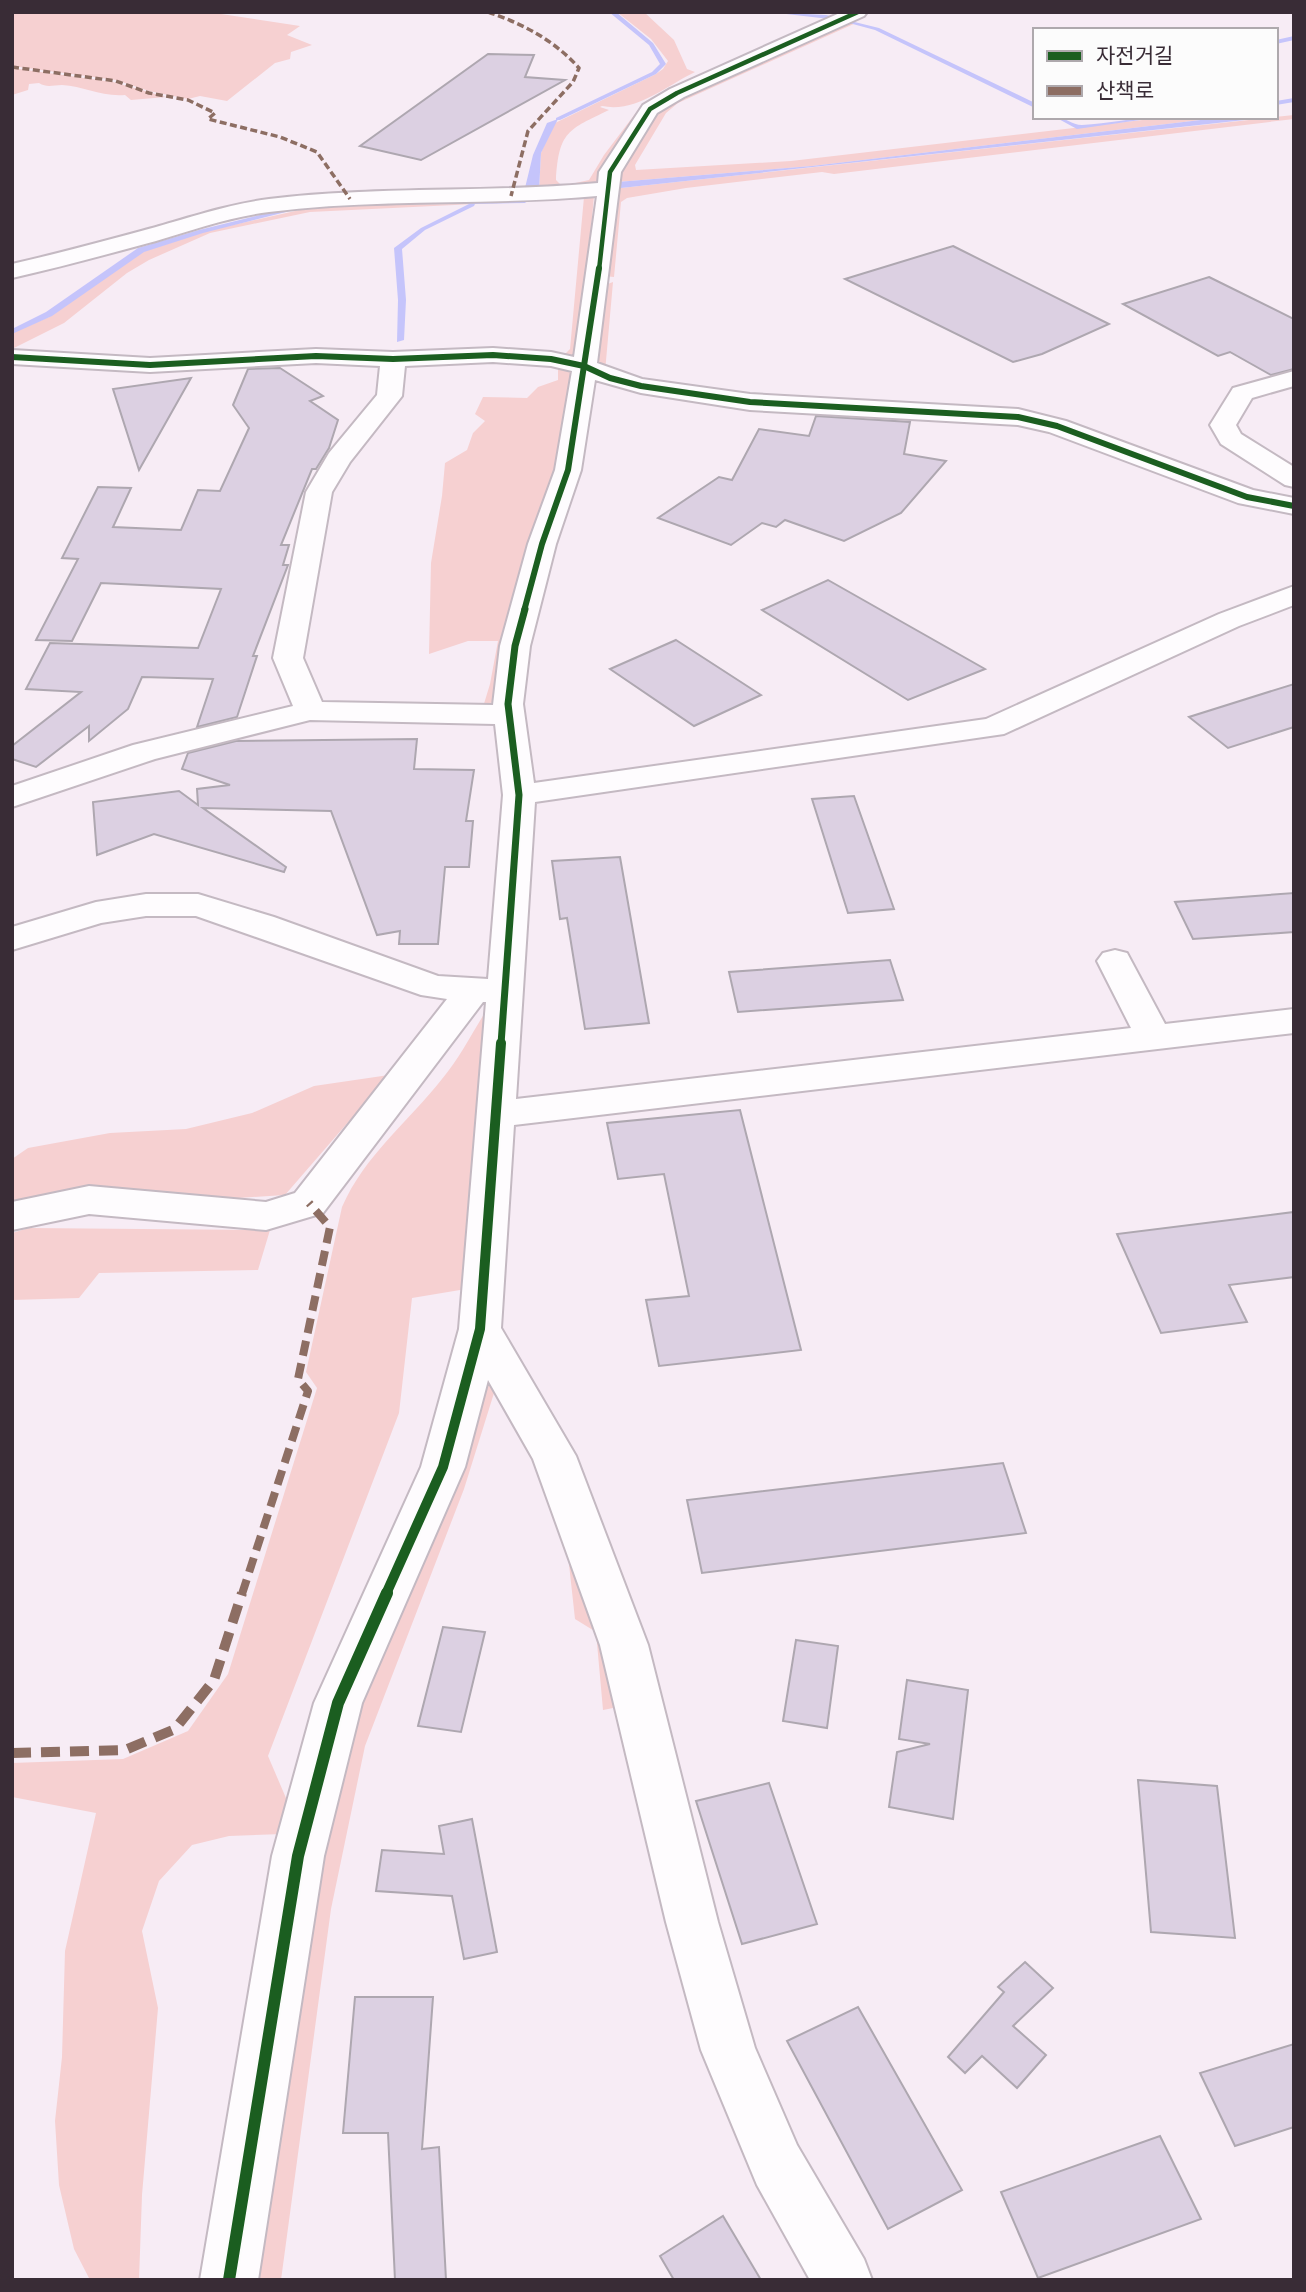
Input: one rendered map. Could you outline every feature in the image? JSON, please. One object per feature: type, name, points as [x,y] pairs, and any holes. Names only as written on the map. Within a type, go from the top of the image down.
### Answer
[{"type":"street","points":[[229,2280],[298,1856],[338,1703],[443,1467],[480,1329],[497,1114],[489,991],[519,795],[508,705],[515,646],[542,544],[568,470],[596,296],[610,172],[650,109],[688,87],[858,12]]},
{"type":"street","points":[[12,271],[77,256],[232,212],[267,206],[337,200],[531,196],[607,189]]},
{"type":"street","points":[[12,357],[150,365],[316,356],[393,359],[493,355],[551,359],[584,366],[610,378],[641,386],[750,402],[1018,417],[1056,426],[1247,497],[1294,506]]},
{"type":"street","points":[[310,711],[288,658],[319,492],[338,459],[389,396],[393,359]]},
{"type":"street","points":[[1294,378],[1242,393],[1223,425],[1230,439],[1294,479]]},
{"type":"street","points":[[519,795],[993,726],[1229,620],[1294,596]]},
{"type":"street","points":[[12,797],[144,752],[310,711],[510,715]]},
{"type":"street","points":[[12,939],[96,913],[146,905],[198,905],[262,925],[434,987],[489,991]]},
{"type":"street","points":[[1115,961],[1154,1038]]},
{"type":"street","points":[[12,1216],[89,1200],[265,1216],[309,1203],[489,991]]},
{"type":"street","points":[[497,1114],[1294,1021]]},
{"type":"street","points":[[480,1329],[554,1457],[624,1645],[692,1922],[728,2050],[777,2165],[843,2280]]},
{"type":"shaded area","points":[[12,12],[208,12],[300,26],[287,35],[312,45],[291,52],[290,59],[275,63],[227,101],[200,96],[188,99],[149,91],[116,80],[12,66]]},
{"type":"shaded area","points":[[617,12],[644,12],[674,40],[687,69],[695,72],[639,102],[627,106],[602,106],[600,107],[609,110],[584,122],[568,134],[557,164],[556,180],[562,186],[589,180],[604,155],[641,106],[650,104],[672,88],[732,62],[659,100],[599,181],[539,191],[541,153],[553,124],[656,74],[668,61],[651,39]]},
{"type":"shaded area","points":[[850,20],[856,23],[678,103],[666,113],[635,165],[636,170],[791,161],[1151,119],[1209,119],[812,166],[617,182],[615,186],[621,188],[1257,119],[1278,119],[1278,117],[1294,115],[1294,119],[834,174],[822,172],[686,188],[627,198],[621,202],[614,277],[603,276],[615,180],[660,111],[699,87]]},
{"type":"shaded area","points":[[12,68],[113,82],[166,97],[131,100],[125,95],[39,83],[29,84],[28,90],[12,95]]},
{"type":"shaded area","points":[[594,196],[580,351],[570,356],[506,351],[558,354],[566,353],[570,349],[584,197]]},
{"type":"shaded area","points":[[475,204],[310,212],[210,233],[149,260],[127,273],[64,323],[12,349],[12,333],[49,317],[142,252],[210,230],[322,205]]},
{"type":"shaded area","points":[[613,282],[605,372],[595,368],[605,285]]},
{"type":"shaded area","points":[[558,364],[570,366],[579,376],[496,700],[483,707],[498,641],[468,641],[429,654],[431,563],[445,463],[467,450],[473,433],[485,421],[475,414],[483,397],[527,398],[538,387],[558,380]]},
{"type":"shaded area","points":[[486,1011],[466,1289],[412,1298],[399,1413],[268,1756],[289,1805],[283,1834],[229,1836],[192,1845],[159,1881],[142,1931],[158,2008],[142,2195],[139,2280],[90,2280],[74,2249],[59,2185],[55,2121],[62,2057],[65,1951],[96,1813],[12,1797],[12,1763],[123,1759],[188,1731],[228,1674],[317,1388],[306,1372],[342,1207],[374,1155],[448,1071]]},
{"type":"shaded area","points":[[389,1075],[285,1195],[238,1198],[96,1189],[12,1206],[12,1159],[28,1148],[110,1133],[186,1129],[252,1113],[314,1086]]},
{"type":"shaded area","points":[[29,1228],[270,1230],[258,1270],[99,1273],[79,1298],[12,1300],[12,1233]]},
{"type":"shaded area","points":[[488,1380],[501,1382],[577,1543],[618,1707],[603,1710],[596,1632],[575,1619],[567,1546],[527,1439],[494,1393],[464,1489],[365,1746],[331,1909],[281,2280],[258,2280],[277,2138],[336,1782],[369,1681]]},
{"type":"water","points":[[558,119],[541,153],[539,191],[524,192],[533,155],[547,123]]},
{"type":"water","points":[[1209,119],[1254,119],[621,188],[615,186],[617,182],[812,166]]},
{"type":"building","points":[[488,54],[534,55],[525,77],[565,80],[421,160],[360,146]]},
{"type":"building","points":[[953,246],[1109,324],[1042,354],[1013,362],[845,279]]},
{"type":"building","points":[[1209,277],[1294,319],[1294,369],[1271,375],[1230,352],[1218,356],[1123,304]]},
{"type":"building","points":[[280,368],[323,396],[310,401],[338,420],[329,448],[316,469],[312,469],[281,545],[289,545],[283,565],[288,565],[253,656],[257,656],[237,717],[197,727],[213,679],[142,677],[128,709],[89,741],[89,726],[36,767],[12,759],[12,746],[81,692],[26,689],[50,643],[198,648],[221,589],[101,583],[72,641],[36,640],[78,559],[62,558],[98,487],[131,488],[113,527],[181,530],[198,490],[220,491],[249,428],[233,405],[248,369]]},
{"type":"building","points":[[191,378],[139,470],[113,389]]},
{"type":"building","points":[[816,416],[910,422],[904,454],[946,461],[901,513],[844,541],[785,520],[776,527],[762,523],[731,545],[658,518],[719,477],[732,480],[759,429],[809,436]]},
{"type":"building","points":[[828,580],[985,669],[908,700],[762,610]]},
{"type":"building","points":[[676,640],[761,695],[694,726],[610,669]]},
{"type":"building","points":[[1294,684],[1294,727],[1228,748],[1189,717]]},
{"type":"building","points":[[417,739],[414,769],[474,770],[466,821],[473,821],[469,867],[445,867],[438,944],[399,944],[400,931],[377,935],[331,811],[203,808],[286,867],[284,872],[154,834],[97,855],[93,802],[179,791],[198,805],[197,789],[230,785],[182,769],[188,753],[236,741]]},
{"type":"building","points":[[854,796],[894,909],[848,913],[812,799]]},
{"type":"building","points":[[620,857],[649,1023],[585,1029],[567,918],[560,919],[552,861]]},
{"type":"building","points":[[1294,893],[1294,932],[1193,939],[1175,902]]},
{"type":"building","points":[[890,960],[903,1000],[738,1012],[729,972]]},
{"type":"building","points":[[740,1110],[801,1350],[659,1366],[646,1300],[689,1296],[664,1174],[618,1179],[607,1123]]},
{"type":"building","points":[[1294,1212],[1294,1277],[1229,1285],[1247,1322],[1161,1333],[1117,1234]]},
{"type":"building","points":[[1003,1463],[1026,1533],[702,1573],[687,1500]]},
{"type":"building","points":[[443,1627],[485,1632],[461,1732],[418,1726]]},
{"type":"building","points":[[796,1640],[838,1646],[827,1728],[783,1721]]},
{"type":"building","points":[[907,1680],[968,1690],[953,1819],[889,1807],[897,1752],[930,1744],[899,1739]]},
{"type":"building","points":[[1138,1780],[1217,1786],[1235,1938],[1151,1932]]},
{"type":"building","points":[[769,1783],[817,1924],[742,1944],[696,1801]]},
{"type":"building","points":[[472,1819],[497,1952],[464,1959],[452,1896],[376,1891],[382,1850],[444,1854],[439,1826]]},
{"type":"building","points":[[1025,1962],[1053,1988],[1013,2026],[1046,2055],[1017,2088],[982,2056],[965,2073],[948,2057],[1004,1992],[998,1987]]},
{"type":"building","points":[[355,1997],[433,1997],[422,2149],[439,2147],[446,2280],[395,2280],[388,2133],[343,2133]]},
{"type":"building","points":[[858,2007],[962,2190],[888,2229],[787,2041]]},
{"type":"building","points":[[1294,2044],[1294,2127],[1235,2146],[1200,2073]]},
{"type":"building","points":[[1160,2136],[1201,2219],[1038,2278],[1001,2192]]},
{"type":"building","points":[[723,2216],[761,2280],[674,2280],[660,2256]]},
{"type":"waterway","points":[[558,119],[654,73],[663,64],[651,44],[612,12]]},
{"type":"waterway","points":[[772,12],[838,18],[877,29],[1033,105]]},
{"type":"waterway","points":[[1278,42],[1294,38]]},
{"type":"waterway","points":[[1278,103],[1294,100]]},
{"type":"waterway","points":[[1062,119],[1077,127],[1142,119]]},
{"type":"waterway","points":[[427,202],[523,202]]},
{"type":"waterway","points":[[400,340],[402,300],[398,248],[423,229],[472,205]]},
{"type":"waterway","points":[[12,332],[49,314],[141,250],[201,231],[300,207]]},
{"type":"marked path","points":[[488,12],[538,34],[560,49],[579,68],[573,82],[528,131],[511,196]]},
{"type":"marked path","points":[[12,67],[116,81],[149,93],[188,100],[215,113],[208,119],[280,137],[317,152],[350,199]]},
{"type":"marked path","points":[[12,1753],[125,1750],[175,1729],[214,1680],[308,1391],[298,1379],[330,1227],[309,1203]]},
{"type":"cycle path","points":[[229,2280],[298,1856],[338,1703],[443,1467],[480,1329],[519,795],[508,704],[515,646],[542,544],[568,470],[596,296],[610,172],[650,109],[677,93],[858,12]]},
{"type":"cycle path","points":[[12,357],[150,365],[316,356],[393,359],[493,355],[551,359],[584,366],[610,378],[641,386],[750,402],[1018,417],[1057,426],[1247,497],[1294,506]]}]
